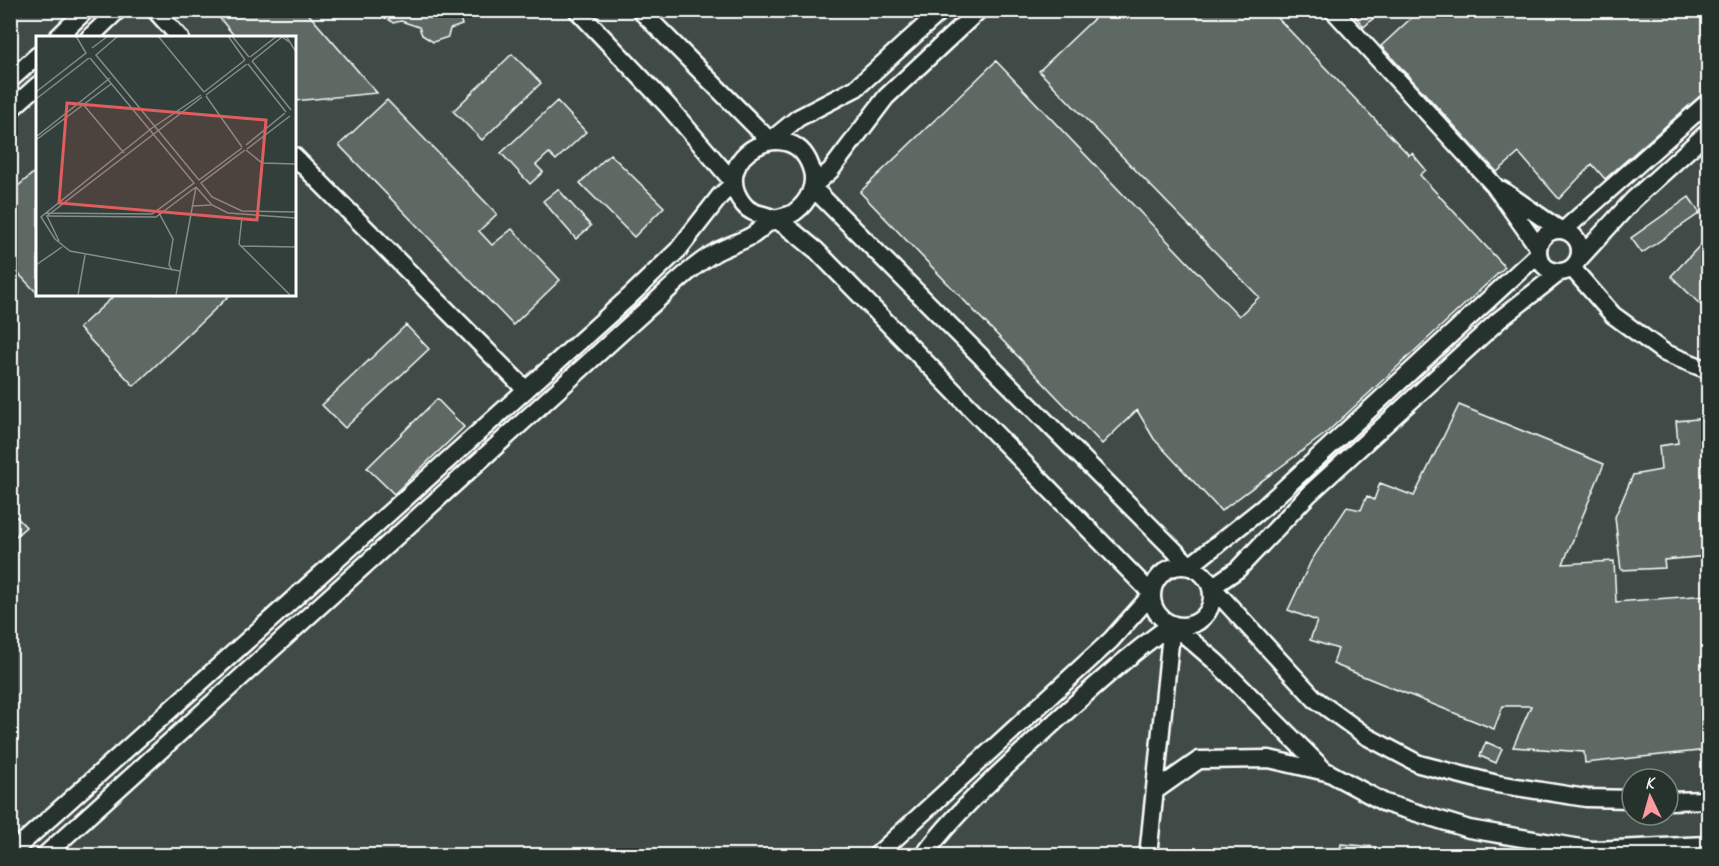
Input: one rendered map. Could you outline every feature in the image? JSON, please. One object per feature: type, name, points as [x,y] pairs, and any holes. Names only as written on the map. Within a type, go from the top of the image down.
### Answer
[{"type":"street","points":[[59,36],[86,10]]},
{"type":"street","points":[[91,36],[118,10]]},
{"type":"street","points":[[154,10],[178,36]]},
{"type":"street","points":[[577,10],[667,105],[734,183],[745,206],[756,214],[775,219],[816,250],[1152,594],[1156,611],[1216,662],[1328,772],[1385,803],[1469,829],[1592,853],[1708,845]]},
{"type":"street","points":[[44,855],[645,311],[714,253],[752,235],[775,219],[796,212],[807,200],[812,187],[813,174],[808,161],[801,152],[790,144],[770,141],[640,10]]},
{"type":"street","points":[[10,854],[629,297],[678,250],[720,196],[734,183],[736,168],[746,152],[752,147],[770,141],[798,118],[856,88],[942,10]]},
{"type":"street","points":[[812,187],[831,170],[886,97],[979,10]]},
{"type":"street","points":[[1333,10],[1494,185],[1548,270],[1570,267]]},
{"type":"street","points":[[10,80],[36,58]]},
{"type":"street","points":[[10,110],[36,87]]},
{"type":"street","points":[[876,855],[1111,640],[1152,594],[1156,580],[1166,570],[1179,565],[1190,566],[1264,507],[1538,251],[1548,232],[1562,230],[1708,102]]},
{"type":"street","points":[[923,855],[944,828],[1125,658],[1172,624],[1192,624],[1202,619],[1210,608],[1212,587],[1238,569],[1308,494],[1499,320],[1570,267],[1633,200],[1708,132]]},
{"type":"street","points":[[296,158],[526,390]]},
{"type":"street","points":[[1494,185],[1562,230],[1571,233],[1580,245],[1570,267]]},
{"type":"street","points":[[812,187],[1190,566],[1203,573],[1212,587],[1314,699],[1366,736],[1419,764],[1497,784],[1586,798],[1620,799]]},
{"type":"street","points":[[1570,267],[1613,315],[1665,353],[1708,370]]},
{"type":"street","points":[[1148,855],[1172,624]]},
{"type":"street","points":[[1155,791],[1199,760],[1269,759],[1328,772]]},
{"type":"street","points":[[1680,801],[1708,800]]},
{"type":"shaded area","points":[[11,11],[1708,11],[1708,855],[11,855]]},
{"type":"building","points":[[213,10],[305,10],[377,93],[296,101],[296,36],[234,36]]},
{"type":"building","points":[[376,10],[458,10],[462,25],[450,29],[448,37],[433,42],[422,35],[419,27],[401,21],[393,23],[385,16],[376,13]]},
{"type":"building","points":[[1103,10],[1270,10],[1409,155],[1412,153],[1426,170],[1420,175],[1505,267],[1325,434],[1221,511],[1154,439],[1137,410],[1102,444],[860,192],[996,61],[1239,316],[1259,297],[1039,71]]},
{"type":"building","points":[[1350,10],[1382,10],[1364,27]]},
{"type":"building","points":[[1420,10],[1708,10],[1708,89],[1605,179],[1592,164],[1559,199],[1519,153],[1497,172],[1381,46]]},
{"type":"building","points":[[512,54],[541,83],[482,140],[453,111]]},
{"type":"building","points":[[387,100],[497,214],[479,231],[492,245],[512,229],[560,280],[513,325],[339,145]]},
{"type":"building","points":[[557,101],[586,132],[556,160],[549,153],[536,165],[543,172],[530,184],[501,153]]},
{"type":"building","points":[[610,154],[664,207],[634,237],[580,183]]},
{"type":"building","points":[[36,171],[36,292],[10,265],[10,193]]},
{"type":"building","points":[[558,189],[591,226],[576,239],[543,201]]},
{"type":"building","points":[[1689,197],[1700,213],[1642,253],[1631,238]]},
{"type":"building","points":[[1708,237],[1708,312],[1671,276]]},
{"type":"building","points":[[114,296],[229,296],[134,386],[79,328]]},
{"type":"building","points":[[406,325],[429,349],[345,428],[322,405]]},
{"type":"building","points":[[437,399],[464,427],[394,494],[367,468]]},
{"type":"building","points":[[1459,405],[1604,464],[1563,564],[1614,561],[1616,602],[1708,595],[1708,750],[1585,763],[1584,752],[1513,747],[1531,706],[1503,706],[1494,729],[1333,664],[1338,649],[1310,640],[1317,621],[1288,610],[1311,561],[1347,507],[1361,510],[1367,496],[1374,500],[1380,483],[1414,496]]},
{"type":"building","points":[[1708,418],[1708,556],[1664,560],[1665,568],[1621,570],[1615,517],[1633,475],[1661,470],[1659,446],[1678,443],[1676,421]]},
{"type":"building","points":[[10,510],[26,527],[10,541]]},
{"type":"building","points":[[1486,742],[1502,749],[1496,763],[1480,756]]},
{"type":"building","points":[[1341,844],[1376,847],[1375,855],[1339,855]]}]
